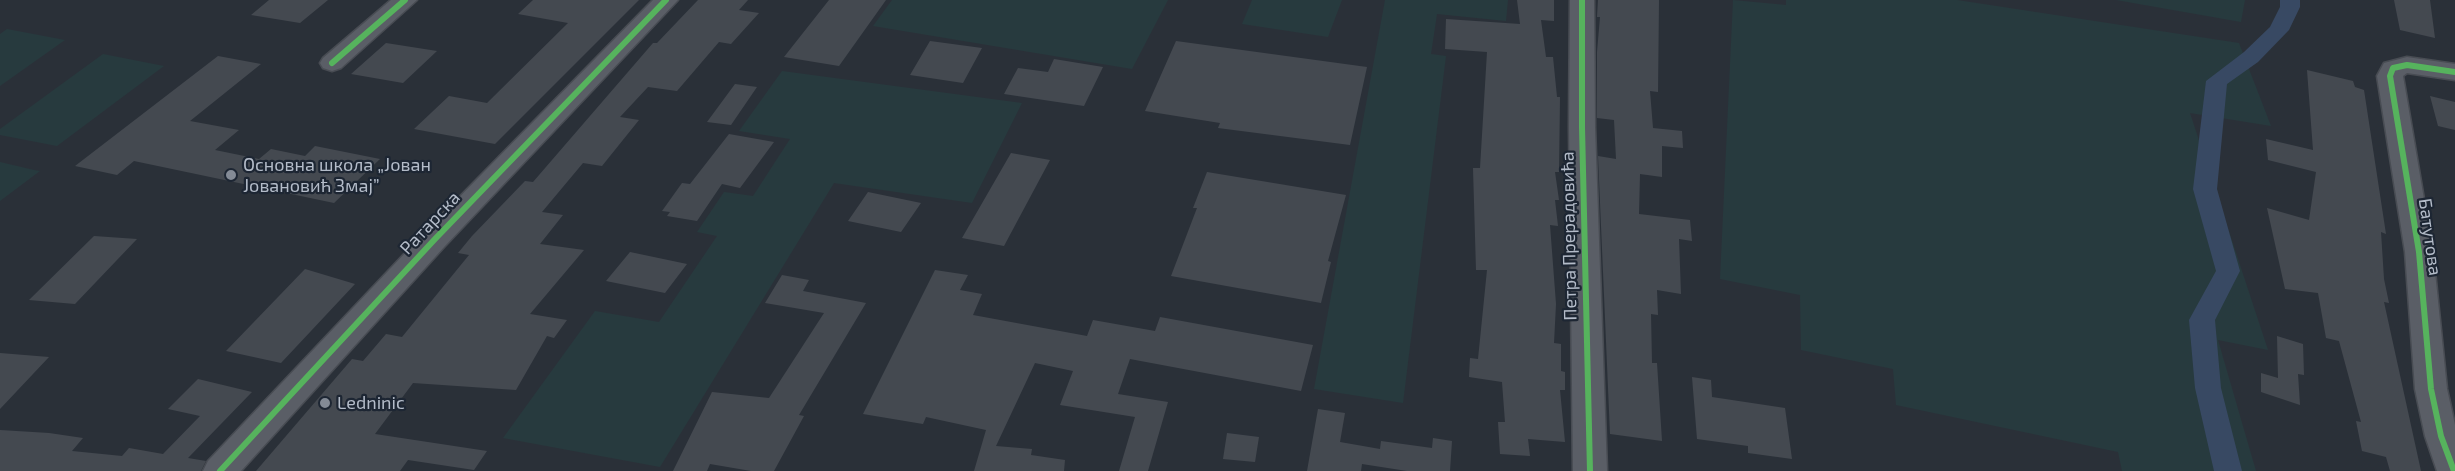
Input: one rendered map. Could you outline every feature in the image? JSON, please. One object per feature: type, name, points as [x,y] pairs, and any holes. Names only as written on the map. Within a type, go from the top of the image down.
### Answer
[{"type":"street","points":[[332,63],[405,0]]},
{"type":"street","name":"Ратарска","points":[[220,471],[435,239],[666,0]]},
{"type":"street","name":"Петра Прерадовића","points":[[1582,0],[1582,127],[1590,471]]},
{"type":"street","name":"Батутова","points":[[2454,471],[2441,436],[2431,389],[2419,252],[2390,76],[2393,68],[2407,65],[2455,72]]},
{"type":"green space","points":[[892,0],[1168,0],[1132,69],[873,26]]},
{"type":"green space","points":[[1252,0],[1342,0],[1328,37],[1242,24]]},
{"type":"green space","points":[[1385,0],[1508,0],[1506,21],[1437,14],[1431,54],[1446,56],[1403,403],[1314,389]]},
{"type":"green space","points":[[1733,0],[1786,5],[1786,0],[1957,0],[2239,43],[2271,126],[2190,113],[2268,350],[2218,340],[2256,471],[2122,471],[2118,452],[1896,405],[1893,369],[1801,350],[1800,295],[1720,279]]},
{"type":"green space","points":[[2116,0],[2245,0],[2241,22]]},
{"type":"green space","points":[[7,29],[65,40],[0,86],[0,34]]},
{"type":"green space","points":[[103,54],[164,66],[57,146],[0,135],[0,129]]},
{"type":"green space","points":[[782,71],[1022,103],[972,203],[834,183],[660,467],[503,438],[595,311],[659,322],[717,236],[697,232],[724,192],[753,196],[790,139],[739,131]]},
{"type":"green space","points":[[0,162],[34,170],[40,171],[0,201]]},
{"type":"building","points":[[269,0],[328,0],[300,23],[251,15]]},
{"type":"building","points":[[533,0],[639,0],[495,144],[414,129],[449,96],[487,103],[568,23],[518,14]]},
{"type":"building","points":[[698,0],[748,0],[739,10],[759,13],[731,44],[719,42],[677,91],[648,87],[620,117],[639,120],[602,166],[583,163],[542,212],[563,215],[540,244],[584,250],[530,314],[567,320],[554,338],[547,336],[516,390],[413,383],[375,434],[487,451],[474,470],[408,460],[400,471],[256,471],[352,359],[363,361],[386,334],[402,337],[469,255],[458,253],[472,236],[525,181],[533,182],[653,43],[657,43]]},
{"type":"building","points":[[829,0],[886,0],[839,66],[784,57]]},
{"type":"building","points":[[1517,0],[1554,0],[1554,21],[1541,20],[1546,57],[1553,57],[1557,97],[1560,97],[1559,172],[1555,172],[1559,200],[1555,200],[1558,226],[1550,225],[1556,304],[1554,343],[1561,344],[1561,371],[1565,372],[1565,390],[1560,390],[1565,442],[1528,439],[1530,456],[1500,454],[1498,422],[1505,422],[1502,382],[1469,377],[1470,358],[1478,359],[1487,270],[1476,270],[1473,168],[1480,168],[1487,52],[1445,49],[1446,19],[1520,24]]},
{"type":"building","points":[[1598,0],[1659,0],[1658,92],[1650,91],[1653,128],[1682,131],[1683,148],[1662,146],[1662,177],[1640,174],[1639,214],[1690,220],[1692,241],[1679,239],[1681,294],[1657,290],[1658,315],[1651,314],[1652,363],[1657,363],[1662,441],[1610,434],[1598,156],[1616,159],[1614,120],[1597,118],[1597,52],[1600,17],[1597,17]]},
{"type":"building","points":[[2394,0],[2430,0],[2435,38],[2400,30]]},
{"type":"building","points":[[930,41],[982,48],[963,83],[910,75]]},
{"type":"building","points":[[1176,41],[1367,67],[1350,145],[1218,128],[1220,123],[1145,111]]},
{"type":"building","points":[[386,43],[437,51],[403,83],[351,74]]},
{"type":"building","points":[[218,56],[261,64],[190,121],[239,130],[215,150],[259,159],[271,149],[305,156],[315,146],[380,159],[334,203],[134,161],[117,175],[75,166]]},
{"type":"building","points":[[1054,59],[1103,67],[1084,106],[1004,94],[1018,68],[1048,72]]},
{"type":"building","points":[[2307,70],[2353,81],[2355,87],[2364,90],[2386,234],[2381,232],[2384,279],[2389,303],[2384,302],[2421,471],[2390,471],[2386,457],[2362,451],[2356,421],[2361,422],[2339,341],[2326,338],[2318,293],[2285,289],[2267,208],[2309,220],[2316,172],[2268,160],[2266,139],[2313,150]]},
{"type":"building","points":[[735,84],[757,87],[731,125],[707,122]]},
{"type":"building","points":[[2430,96],[2455,102],[2455,130],[2438,126]]},
{"type":"building","points":[[729,134],[774,142],[740,188],[722,184],[697,221],[667,216],[670,212],[662,211],[682,183],[690,184]]},
{"type":"building","points":[[1011,153],[1050,160],[1004,246],[962,238]]},
{"type":"building","points":[[1207,172],[1346,195],[1328,261],[1331,262],[1321,303],[1171,276],[1197,208],[1193,208]]},
{"type":"building","points":[[868,192],[921,203],[901,232],[848,221]]},
{"type":"building","points":[[94,236],[137,239],[75,304],[29,300]]},
{"type":"building","points":[[630,252],[687,264],[665,293],[606,281]]},
{"type":"building","points":[[305,269],[355,284],[281,363],[226,351]]},
{"type":"building","points":[[935,270],[968,275],[960,290],[982,294],[973,315],[1087,336],[1093,320],[1155,331],[1160,317],[1313,345],[1301,391],[1130,359],[1118,394],[1168,402],[1148,471],[1119,471],[1135,417],[1060,405],[1073,371],[1035,363],[996,446],[1032,449],[1031,455],[1065,460],[1064,471],[974,471],[986,430],[926,417],[923,424],[863,414]]},
{"type":"building","points":[[782,275],[809,280],[803,291],[866,303],[799,415],[804,416],[774,471],[751,471],[710,464],[707,471],[673,471],[712,392],[769,398],[824,313],[765,303]]},
{"type":"building","points":[[2277,336],[2303,344],[2304,375],[2298,374],[2300,405],[2261,392],[2261,373],[2278,378]]},
{"type":"building","points":[[0,353],[49,357],[0,409]]},
{"type":"building","points":[[1692,377],[1711,380],[1712,397],[1785,408],[1792,459],[1748,453],[1748,446],[1697,439]]},
{"type":"building","points":[[198,379],[252,392],[188,458],[206,461],[201,471],[0,471],[0,430],[83,438],[72,451],[122,456],[129,448],[163,454],[200,416],[168,409]]},
{"type":"building","points":[[1318,409],[1345,413],[1340,442],[1380,449],[1381,441],[1432,448],[1433,438],[1452,441],[1450,471],[1407,471],[1362,464],[1361,471],[1307,471]]},
{"type":"building","points":[[1227,433],[1259,437],[1255,462],[1223,459]]},
{"type":"waterway","points":[[2228,471],[2208,388],[2202,320],[2228,271],[2205,189],[2217,81],[2251,57],[2279,30],[2290,7],[2290,0]]},
{"type":"cycle path","points":[[332,63],[405,0]]},
{"type":"cycle path","points":[[220,471],[435,239],[666,0]]},
{"type":"cycle path","points":[[1582,0],[1582,127],[1590,471]]},
{"type":"cycle path","points":[[2454,471],[2441,436],[2431,389],[2419,252],[2390,76],[2393,68],[2407,65],[2455,72]]},
{"type":"place","name":"Основна школа „Јован Јовановић Змај”","points":[[231,175]]},
{"type":"place","name":"Ledninic","points":[[325,403]]}]
